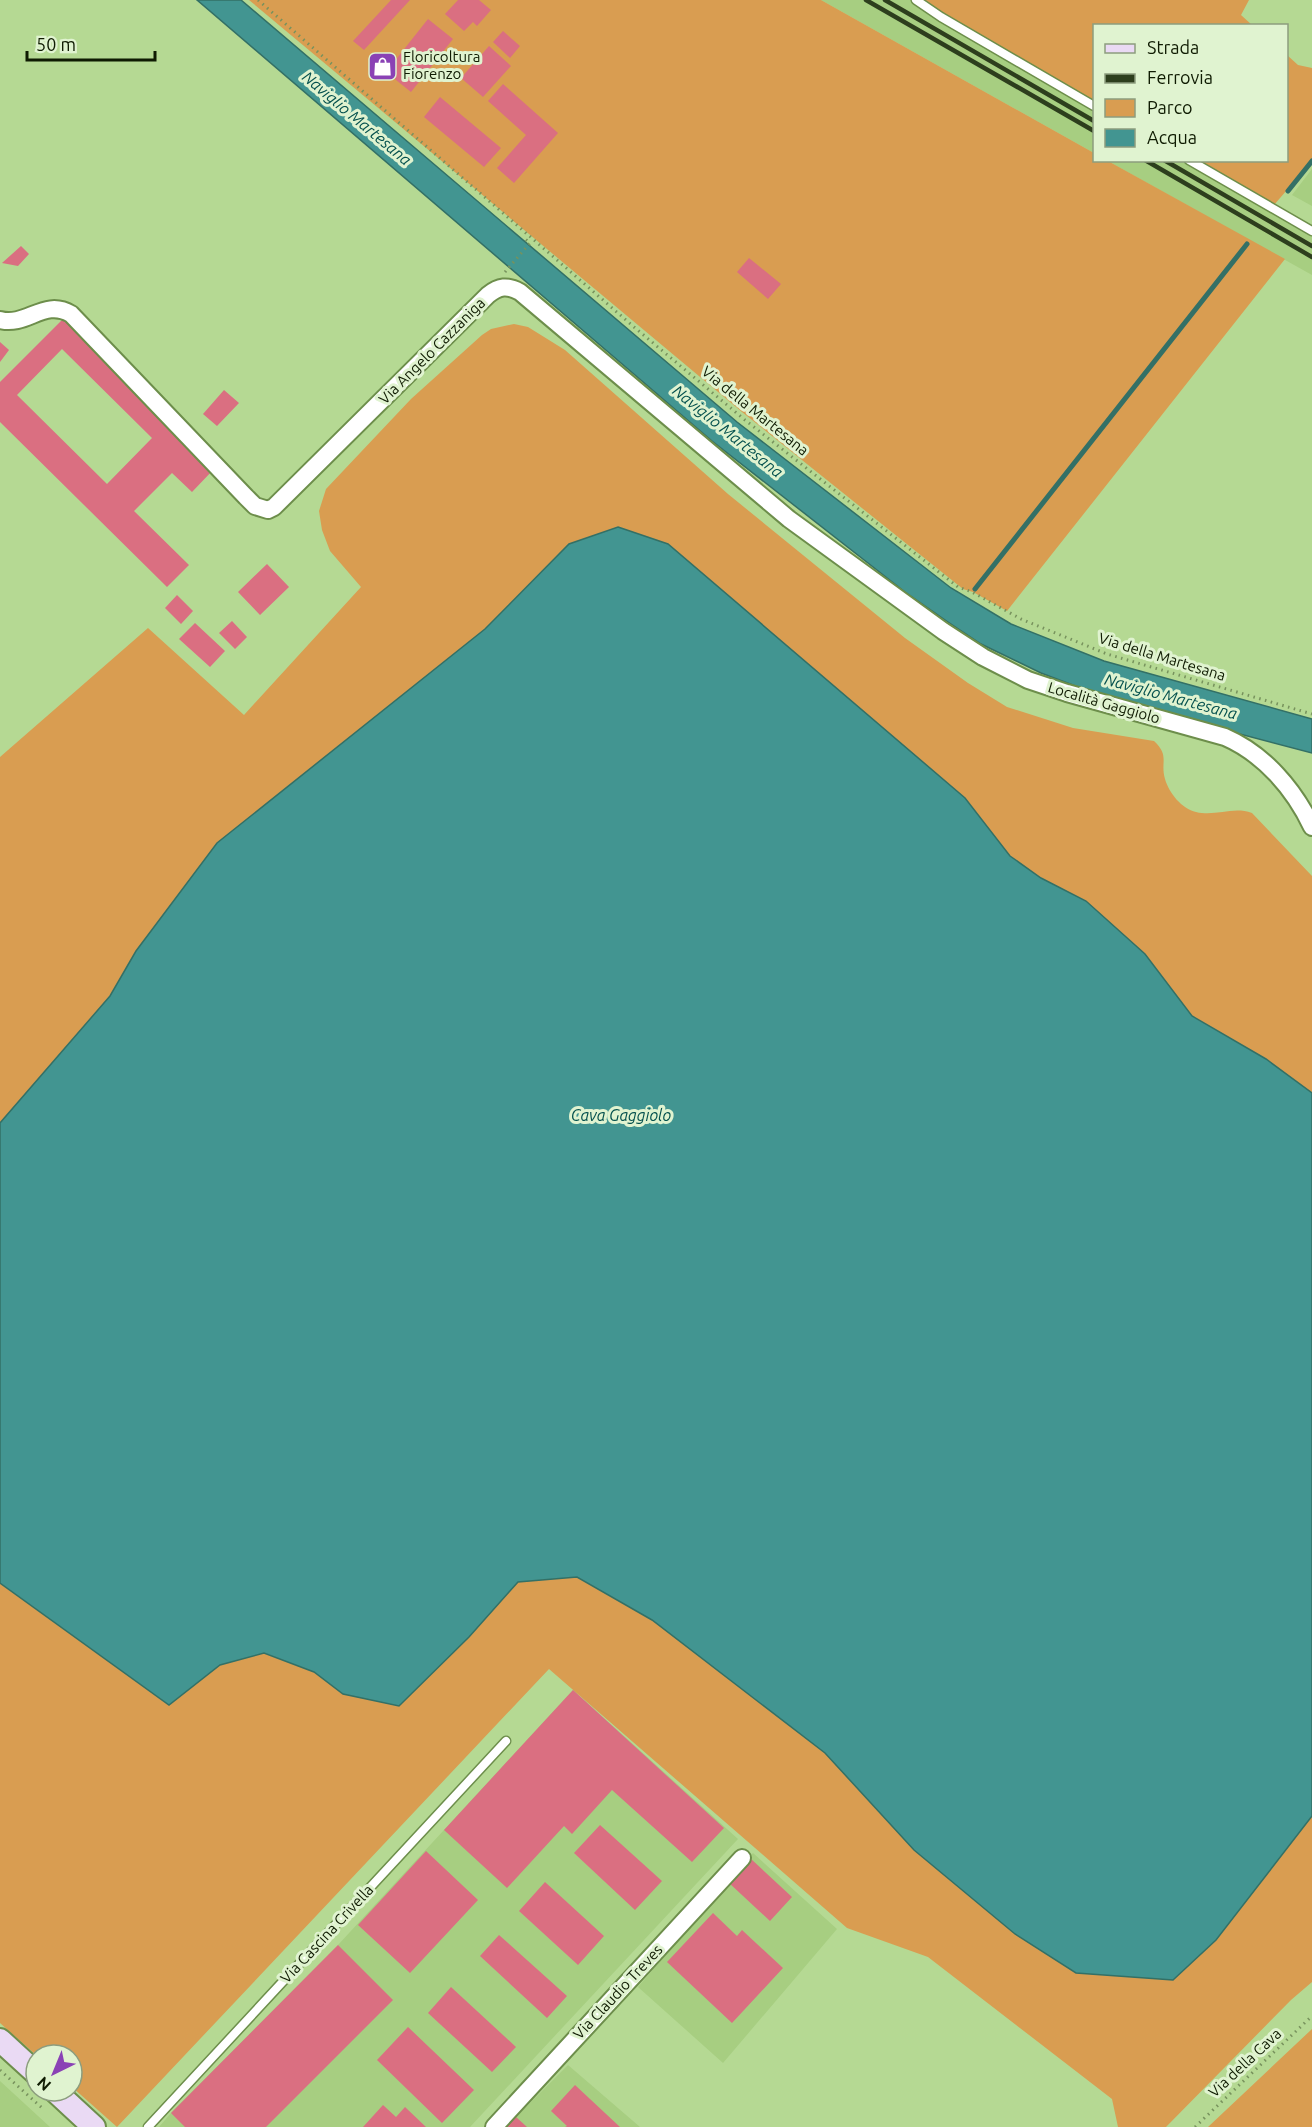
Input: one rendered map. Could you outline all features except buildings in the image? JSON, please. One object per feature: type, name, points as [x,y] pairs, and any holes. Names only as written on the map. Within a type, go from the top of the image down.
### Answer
[{"type":"street","name":"Via Angelo Cazzaniga","points":[[0,320],[16,321],[56,308],[71,314],[246,497],[261,510],[268,510],[274,507],[488,295],[498,288],[513,288],[529,299],[789,519],[882,586]]},
{"type":"street","name":"Località Gaggiolo","points":[[882,586],[983,657],[1028,680],[1225,737],[1240,744],[1263,761],[1289,788],[1303,807],[1312,827]]},
{"type":"street","name":"Via Claudio Treves","points":[[494,2127],[742,1858]]},
{"type":"street","points":[[0,2040],[24,2062]]},
{"type":"street","points":[[68,2103],[94,2127]]},
{"type":"lane","points":[[916,0],[940,17],[1093,105]]},
{"type":"lane","points":[[1192,162],[1312,231]]},
{"type":"lane","name":"Via Cascina Crivella","points":[[148,2127],[506,1741]]},
{"type":"path","name":"Via della Martesana","points":[[258,0],[642,334],[745,420],[958,587],[972,592],[1021,619],[1107,654],[1312,714]]},
{"type":"path","points":[[506,270],[530,243],[525,239]]},
{"type":"path","name":"Via della Cava","points":[[1195,2127],[1312,2016]]},
{"type":"path","points":[[0,2070],[47,2113]]},
{"type":"shaded area","points":[[821,0],[925,0],[943,13],[1093,100],[1093,152]]},
{"type":"shaded area","points":[[1110,162],[1199,162],[1312,227],[1312,275]]},
{"type":"shaded area","points":[[1312,169],[1312,206],[1292,195]]},
{"type":"shaded area","points":[[573,1690],[738,1839],[470,2127],[159,2127],[338,1945]]},
{"type":"shaded area","points":[[753,1853],[837,1929],[723,2063],[638,1987]]},
{"type":"shaded area","points":[[568,2065],[640,2127],[506,2127]]},
{"type":"shaded area","points":[[0,2081],[50,2127],[0,2127]]},
{"type":"green space","points":[[249,0],[821,0],[1093,152],[1093,162],[1110,162],[1285,259],[1007,611],[963,589],[742,412]]},
{"type":"green space","points":[[925,0],[1249,0],[1241,15],[1251,24],[1093,24],[1093,100],[943,13]]},
{"type":"green space","points":[[1288,56],[1298,65],[1312,68],[1312,161],[1274,205],[1199,162],[1288,162]]},
{"type":"green space","points":[[514,324],[528,327],[565,350],[728,494],[905,638],[968,683],[1007,707],[1073,728],[1154,741],[1162,751],[1167,784],[1173,795],[1186,808],[1203,813],[1245,811],[1252,813],[1312,876],[1312,1093],[1266,1059],[1192,1016],[1175,997],[1041,878],[1010,856],[988,830],[569,544],[485,629],[136,951],[110,996],[0,1123],[0,757],[148,628],[244,715],[361,587],[330,551],[322,530],[319,511],[326,489],[411,399],[482,335],[491,329]]},
{"type":"green space","points":[[577,1577],[652,1620],[825,1753],[914,1850],[1216,1940],[1312,1816],[1312,1982],[1291,2000],[1166,2127],[1118,2127],[1112,2099],[928,1957],[847,1928],[549,1669],[117,2127],[84,2098],[84,2043],[24,2044],[0,2023],[0,1583],[169,1705],[220,1665],[264,1653],[314,1672],[343,1694],[469,1637],[518,1582]]},
{"type":"green space","points":[[1312,2029],[1312,2127],[1208,2127]]},
{"type":"water","name":"Naviglio Martesana","points":[[197,0],[241,0],[737,422],[951,588],[1011,624],[1104,661],[1312,719],[1312,753],[1115,701],[1041,673],[981,644],[948,622],[905,592],[712,441]]},
{"type":"water","name":"Cava Gaggiolo","points":[[618,527],[668,544],[965,798],[1010,856],[1041,878],[1086,901],[1145,954],[1192,1016],[1266,1059],[1312,1093],[1312,1816],[1216,1940],[1173,1980],[1076,1973],[1015,1934],[914,1850],[825,1753],[652,1620],[577,1577],[518,1582],[469,1637],[399,1706],[343,1694],[314,1672],[264,1653],[220,1665],[169,1705],[0,1583],[0,1123],[110,996],[136,951],[217,843],[485,629],[569,544]]},
{"type":"waterway","points":[[1288,191],[1312,161]]},
{"type":"waterway","points":[[975,589],[1247,244]]},
{"type":"railway","points":[[866,0],[1093,130]]},
{"type":"railway","points":[[885,0],[1093,120]]},
{"type":"railway","points":[[1148,162],[1312,257]]},
{"type":"railway","points":[[1167,162],[1312,246]]},
{"type":"place","name":"Floricoltura Fiorenzo","points":[[382,66]]}]
